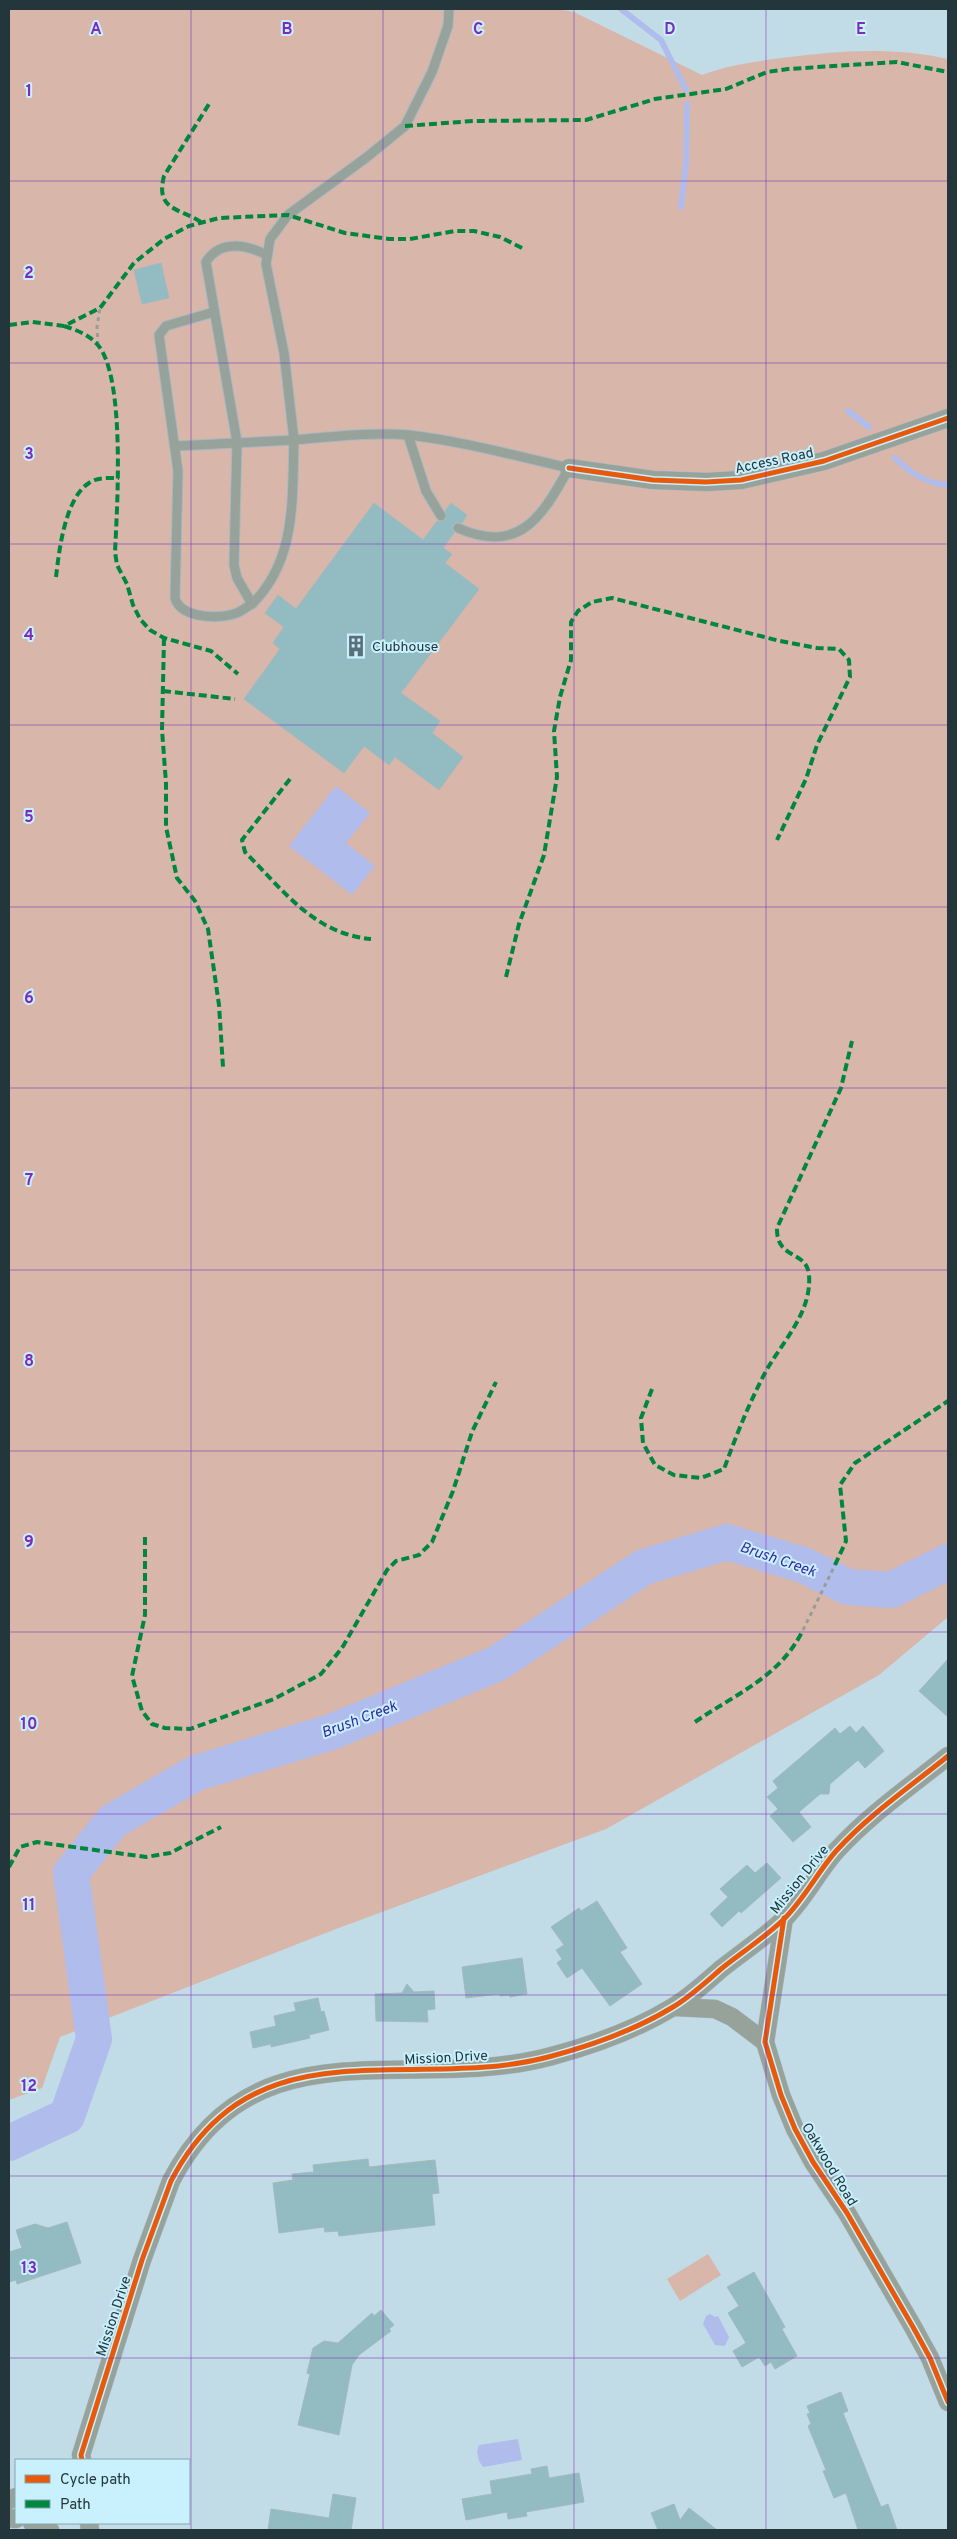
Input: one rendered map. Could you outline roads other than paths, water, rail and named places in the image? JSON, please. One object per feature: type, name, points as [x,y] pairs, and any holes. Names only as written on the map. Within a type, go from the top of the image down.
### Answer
[{"type":"street","name":"Access Road","points":[[569,468],[653,480],[706,482],[741,480],[816,464],[948,418]]},
{"type":"street","name":"Mission Drive","points":[[79,2458],[142,2260],[171,2181],[182,2160],[201,2134],[216,2119],[244,2099],[286,2080],[330,2072],[470,2069],[513,2064],[552,2056],[642,2024],[675,2007],[784,1918],[837,1850],[864,1824],[948,1756]]},
{"type":"street","name":"Oakwood Road","points":[[784,1918],[765,2042],[781,2096],[795,2129],[813,2162],[847,2213],[930,2358],[948,2402]]},
{"type":"street","points":[[675,2007],[715,2009],[732,2017],[765,2042]]},
{"type":"street","points":[[35,2524],[50,2530]]},
{"type":"lane","points":[[214,312],[166,326],[159,336],[176,446],[178,515],[175,598],[177,604],[190,612],[216,616],[239,612],[252,604],[274,577],[283,556],[291,526],[294,440],[284,353],[266,264],[270,239],[288,215],[367,157],[405,126],[432,72],[448,26],[449,9]]},
{"type":"lane","points":[[252,604],[237,578],[234,565],[237,442],[206,262],[210,255],[231,246],[242,245],[267,255]]},
{"type":"lane","points":[[176,446],[352,436],[408,435],[569,468],[550,503],[525,528],[500,538],[474,535],[458,528]]},
{"type":"lane","points":[[408,435],[426,491],[441,516]]},
{"type":"water","points":[[336,786],[370,813],[346,843],[375,866],[352,895],[289,846]]},
{"type":"water","points":[[710,2314],[715,2317],[718,2316],[729,2337],[725,2346],[715,2345],[703,2324],[706,2316]]},
{"type":"water","points":[[518,2439],[522,2460],[483,2467],[477,2452],[479,2445]]},
{"type":"waterway","points":[[621,9],[661,40],[686,90]]},
{"type":"waterway","points":[[681,207],[686,164],[687,104]]},
{"type":"waterway","points":[[848,411],[869,427]]},
{"type":"waterway","points":[[895,458],[919,477],[948,485]]},
{"type":"waterway","name":"Brush Creek","points":[[9,2143],[67,2116],[94,2039],[71,1873],[113,1821],[196,1773],[331,1732],[496,1664],[644,1567],[727,1542],[803,1565],[848,1587],[891,1590],[948,1562]]},
{"type":"place","name":"Clubhouse","points":[[356,646]]}]
